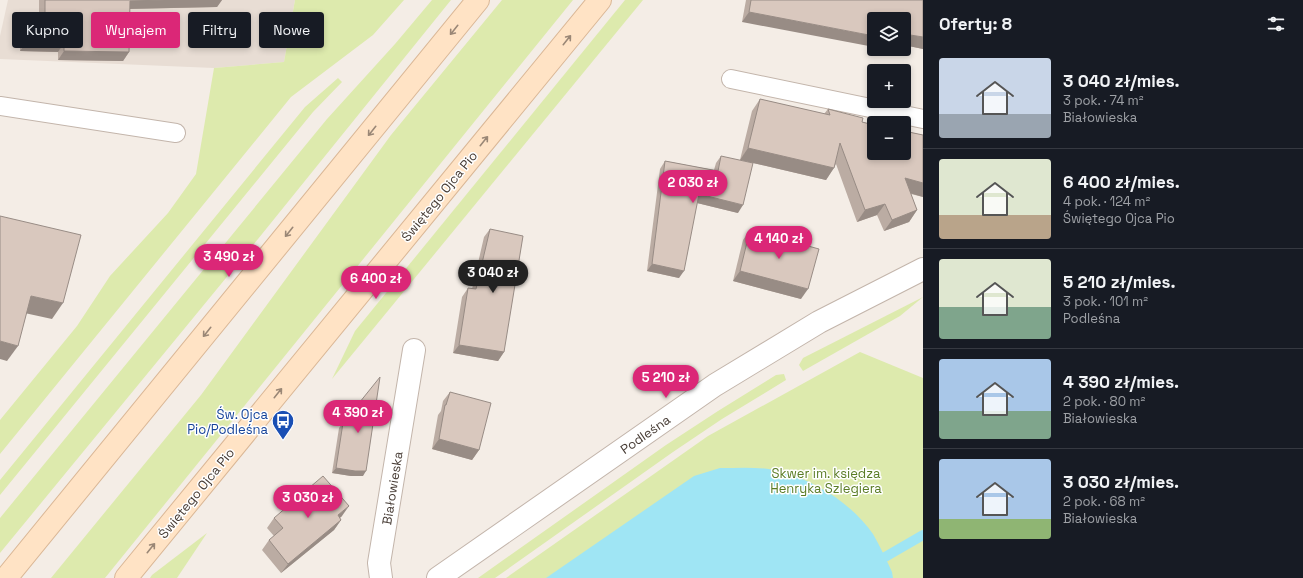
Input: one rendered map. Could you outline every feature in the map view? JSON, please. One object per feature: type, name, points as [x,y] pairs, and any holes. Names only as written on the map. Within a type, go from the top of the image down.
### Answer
[{"type":"main road","points":[[6,578],[478,0]]},
{"type":"main road","name":"Świętego Ojca Pio","points":[[126,578],[600,0]]},
{"type":"street","name":"Podleśna","points":[[438,578],[715,385],[819,322],[923,269]]},
{"type":"street","name":"Białowieska","points":[[381,578],[379,563],[414,350]]},
{"type":"lane","points":[[731,79],[923,119]]},
{"type":"lane","points":[[0,106],[176,132]]},
{"type":"shaded area","points":[[8,0],[295,0],[293,12],[259,12],[259,48],[286,48],[284,62],[214,68],[0,59],[0,36]]},
{"type":"green space","points":[[295,0],[404,0],[373,35],[291,97],[0,454],[0,420],[77,326],[110,276],[168,213],[196,174],[214,68],[284,62],[286,48],[324,48],[324,12],[293,12]]},
{"type":"green space","points":[[432,0],[451,0],[258,239],[0,553],[0,518],[327,119],[395,44]]},
{"type":"green space","points":[[502,0],[573,0],[105,578],[51,578],[201,395],[391,135]]},
{"type":"green space","points":[[625,0],[643,0],[332,379],[355,331]]},
{"type":"green space","points":[[338,78],[342,82],[313,112],[0,495],[0,480],[305,107]]},
{"type":"green space","points":[[923,297],[900,316],[803,371],[799,365],[803,358]]},
{"type":"green space","name":"Skwer im. księdza Henryka Szlegiera","points":[[860,352],[923,378],[923,578],[506,578],[708,436]]},
{"type":"green space","points":[[784,374],[786,380],[722,419],[673,452],[495,578],[478,578],[666,445],[776,375]]},
{"type":"green space","points":[[207,533],[177,578],[150,578],[152,575]]},
{"type":"water","points":[[720,468],[774,470],[807,481],[832,495],[855,513],[873,534],[892,572],[893,578],[546,578],[694,476]]},
{"type":"building","points":[[45,0],[165,0],[130,1],[130,12],[91,12],[91,48],[129,48],[129,52],[64,51],[64,48],[83,48],[83,12],[45,12]]},
{"type":"building","points":[[751,0],[923,0],[923,37],[911,35],[911,12],[867,12],[867,35],[749,12]]},
{"type":"building","points":[[760,99],[830,115],[828,109],[863,118],[862,122],[867,123],[867,160],[911,160],[911,132],[923,135],[923,183],[905,178],[917,210],[892,220],[885,204],[865,210],[840,143],[834,168],[748,148]]},
{"type":"building","points":[[721,156],[753,163],[743,205],[699,194],[684,271],[652,264],[665,161],[718,171]]},
{"type":"building","points":[[0,216],[81,235],[63,303],[31,296],[18,346],[0,341]]},
{"type":"building","points":[[490,229],[523,236],[504,352],[459,345],[468,288],[476,289]]},
{"type":"building","points":[[750,230],[819,249],[808,289],[740,271]]},
{"type":"building","points":[[380,377],[366,471],[336,468],[343,423]]},
{"type":"building","points":[[450,392],[491,403],[479,450],[439,439],[445,405]]},
{"type":"building","points":[[323,476],[349,506],[338,515],[341,520],[288,564],[269,540],[283,528],[274,518]]},
{"type":"waterway","points":[[885,557],[923,535]]},
{"type":"place","name":"Św. Ojca Pio/Podleśna","points":[[283,440]]}]
